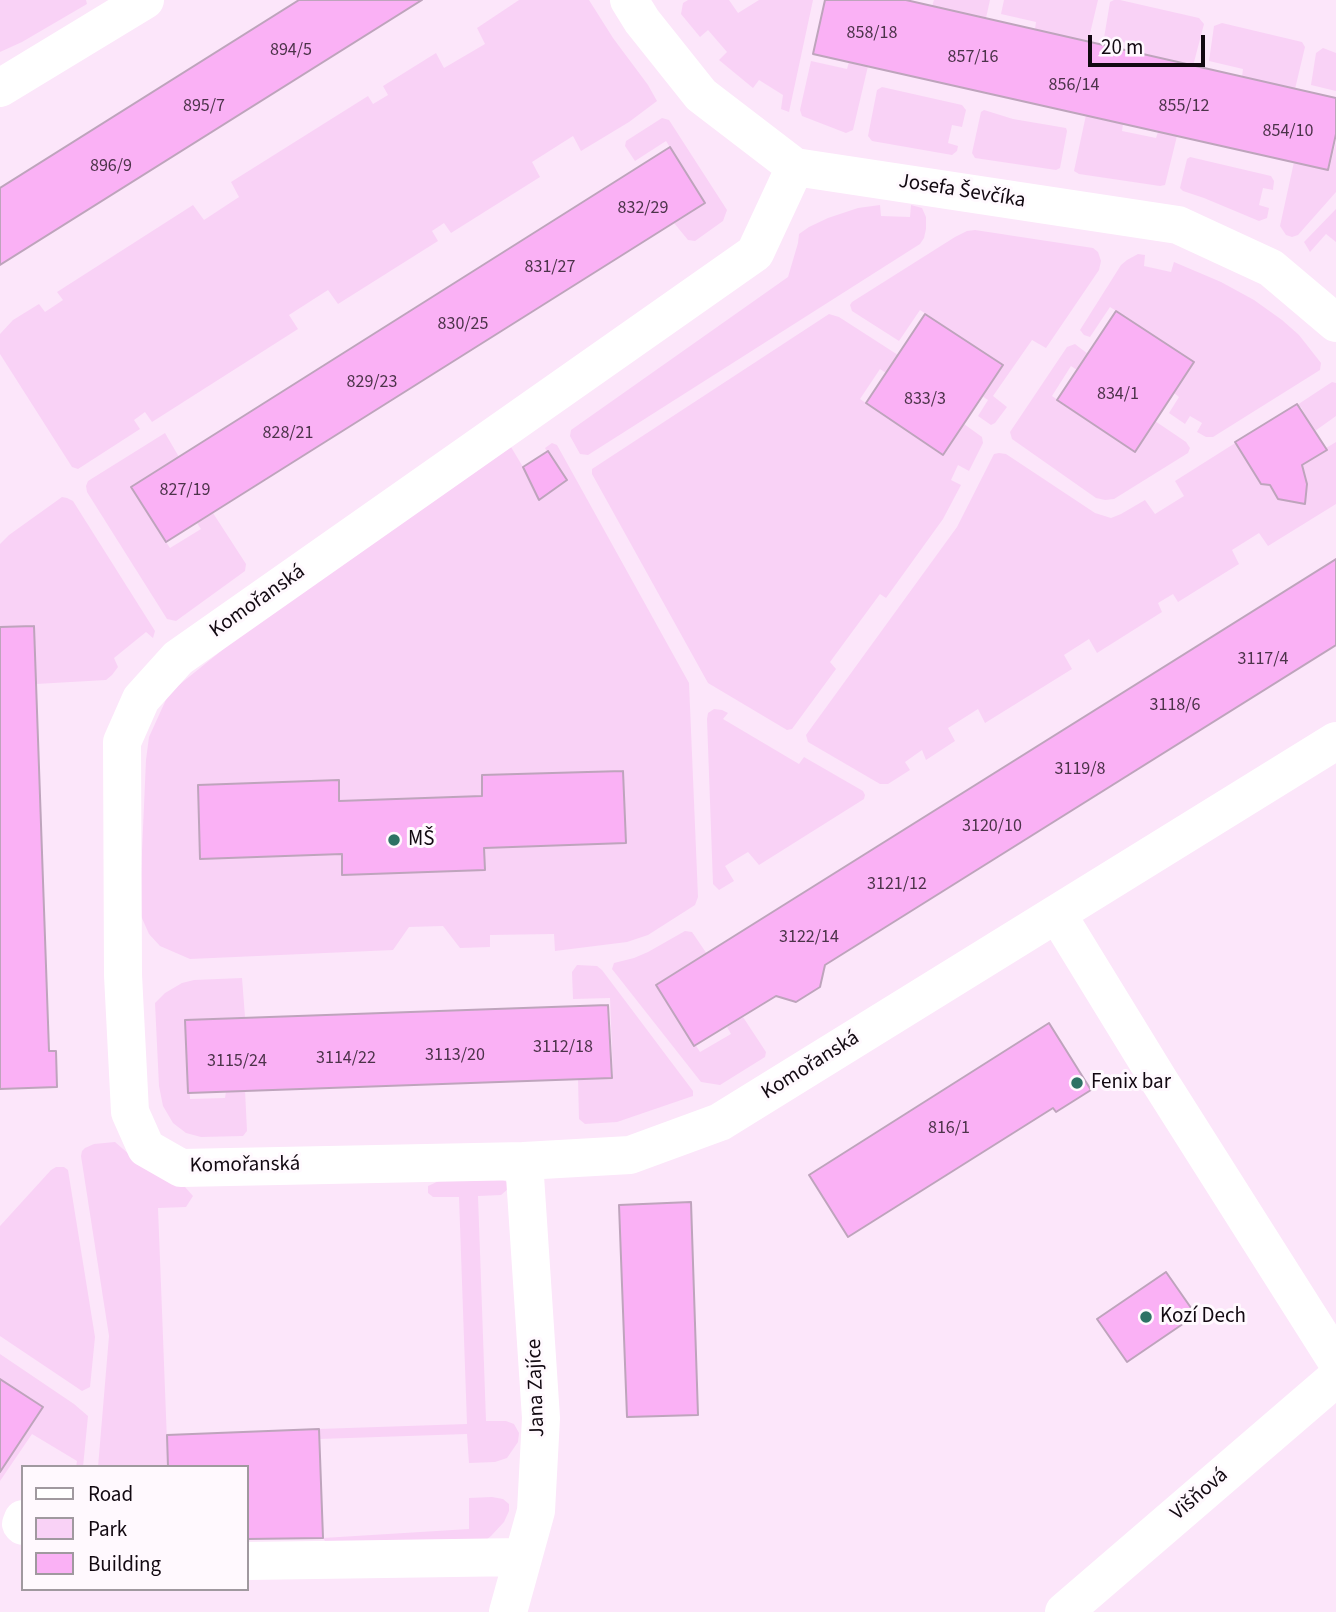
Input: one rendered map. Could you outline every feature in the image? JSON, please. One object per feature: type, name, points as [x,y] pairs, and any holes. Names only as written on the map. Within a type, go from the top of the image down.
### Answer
[{"type":"street","points":[[0,88],[145,0]]},
{"type":"street","name":"Josefa Ševčíka","points":[[629,0],[642,21],[701,95],[795,167],[1178,225],[1271,268],[1336,323]]},
{"type":"street","name":"Komořanská","points":[[795,167],[755,253],[178,658],[141,699],[122,742],[123,962],[130,1112],[146,1148],[181,1168],[524,1161],[630,1155],[720,1122],[1336,741]]},
{"type":"street","points":[[1057,914],[1336,1360]]},
{"type":"street","name":"Jana Zajíce","points":[[508,1612],[536,1511],[541,1418],[524,1161]]},
{"type":"street","name":"Višňová","points":[[1064,1612],[1336,1378]]},
{"type":"street","points":[[248,1561],[523,1557]]},
{"type":"green space","points":[[0,0],[86,0],[87,4],[0,52]]},
{"type":"green space","points":[[519,0],[589,0],[657,101],[629,122],[581,151],[573,136],[532,162],[540,177],[451,233],[444,223],[432,231],[438,241],[338,304],[328,290],[289,315],[298,329],[152,422],[145,412],[134,420],[140,429],[78,469],[72,467],[0,354],[0,334],[13,320],[39,304],[45,312],[63,300],[57,292],[193,205],[204,220],[239,197],[231,182],[368,96],[373,104],[388,95],[383,86],[436,53],[444,68],[485,44],[477,28]]},
{"type":"green space","points":[[688,0],[729,0],[738,13],[759,0],[813,0],[789,112],[781,109],[783,95],[759,80],[753,88],[719,60],[727,52],[708,30],[700,37],[681,14],[683,3]]},
{"type":"green space","points":[[934,0],[990,0],[986,18],[932,6]]},
{"type":"green space","points":[[1004,0],[1098,0],[1088,42],[1035,29],[1036,22],[1001,14]]},
{"type":"green space","points":[[1114,0],[1199,18],[1204,24],[1193,66],[1137,53],[1138,45],[1104,38],[1110,2]]},
{"type":"green space","points":[[1222,23],[1302,42],[1305,47],[1295,89],[1242,77],[1243,69],[1209,61],[1214,26]]},
{"type":"green space","points":[[1323,48],[1336,53],[1336,91],[1311,85],[1316,53]]},
{"type":"green space","points":[[811,61],[847,69],[849,62],[868,66],[853,130],[846,133],[802,116],[800,110]]},
{"type":"green space","points":[[882,87],[962,105],[966,110],[962,127],[952,125],[948,143],[958,146],[957,151],[952,155],[872,141],[868,136],[877,90]]},
{"type":"green space","points":[[984,110],[1013,119],[1066,128],[1060,168],[1056,170],[975,158],[972,153],[981,112]]},
{"type":"green space","points":[[1086,115],[1123,124],[1122,131],[1156,138],[1158,132],[1177,136],[1165,185],[1079,174],[1074,171]]},
{"type":"green space","points":[[662,118],[669,120],[727,210],[723,221],[695,241],[688,240],[674,223],[705,203],[666,141],[635,161],[625,146],[626,141]]},
{"type":"green space","points":[[1336,141],[1336,192],[1298,235],[1286,235],[1280,226],[1294,162],[1329,170]]},
{"type":"green space","points":[[1190,157],[1271,176],[1274,181],[1273,190],[1263,188],[1259,205],[1269,208],[1267,218],[1259,221],[1183,191],[1180,188],[1187,159]]},
{"type":"green space","points":[[880,205],[881,216],[910,217],[911,205],[922,208],[926,217],[926,229],[920,244],[588,455],[580,454],[570,436],[571,430],[788,277],[799,234],[828,218],[858,208]]},
{"type":"green space","points":[[1336,209],[1336,242],[1326,234],[1310,252],[1304,242]]},
{"type":"green space","points":[[975,230],[1093,248],[1098,252],[1101,261],[1099,270],[1046,348],[1032,340],[993,396],[1007,407],[991,425],[978,416],[988,400],[982,396],[1002,365],[920,310],[899,341],[852,311],[850,305],[955,237]]},
{"type":"green space","points":[[1138,254],[1145,255],[1144,266],[1171,272],[1174,262],[1221,282],[1254,300],[1299,335],[1321,363],[1320,370],[1213,437],[1197,432],[1202,423],[1190,416],[1185,424],[1169,413],[1179,397],[1174,393],[1194,362],[1110,307],[1090,337],[1080,330],[1121,265]]},
{"type":"green space","points":[[829,314],[839,317],[898,355],[886,373],[880,369],[860,399],[943,455],[964,424],[982,437],[983,443],[969,471],[958,465],[951,480],[961,485],[943,519],[886,598],[880,594],[830,662],[836,669],[792,729],[787,730],[708,683],[592,474],[592,469]]},
{"type":"green space","points":[[1075,344],[1088,354],[1077,370],[1071,366],[1052,396],[1134,452],[1155,421],[1186,442],[1190,448],[1188,453],[1114,499],[1096,498],[1012,439],[1010,432],[1067,347]]},
{"type":"green space","points":[[1332,382],[1336,383],[1336,416],[1315,431],[1304,419],[1301,407],[1294,407]]},
{"type":"green space","points":[[165,433],[179,457],[131,487],[170,548],[201,529],[197,523],[213,513],[246,564],[245,571],[176,621],[167,619],[87,492],[86,486],[88,481]]},
{"type":"green space","points":[[1240,440],[1278,499],[1295,502],[1306,494],[1307,484],[1299,467],[1336,442],[1336,504],[1268,546],[1259,533],[1232,550],[1239,564],[1178,602],[1173,594],[1158,603],[1162,612],[1097,653],[1089,639],[1064,655],[1072,669],[985,723],[978,709],[948,728],[955,741],[926,760],[922,750],[905,762],[910,770],[888,784],[880,784],[808,742],[806,735],[957,527],[994,454],[1006,454],[1095,513],[1111,518],[1145,500],[1155,514],[1184,496],[1175,481]]},
{"type":"green space","points":[[552,443],[557,445],[689,683],[698,897],[695,905],[648,935],[627,942],[555,951],[554,934],[490,935],[490,947],[460,948],[443,926],[409,927],[393,950],[190,959],[160,946],[149,934],[141,916],[140,897],[149,737],[169,693],[231,643],[511,447],[540,500],[567,480],[545,448]]},
{"type":"green space","points":[[62,497],[73,501],[155,631],[153,638],[146,632],[114,658],[118,667],[106,680],[36,684],[0,627],[0,544]]},
{"type":"green space","points":[[714,709],[728,713],[723,719],[799,764],[804,757],[863,791],[865,795],[864,799],[759,865],[748,852],[725,866],[734,881],[719,890],[713,884],[707,719],[708,713]]},
{"type":"green space","points":[[685,931],[692,932],[707,954],[658,985],[700,1052],[731,1034],[727,1027],[743,1017],[766,1052],[765,1057],[720,1085],[701,1082],[612,969],[614,963],[648,952]]},
{"type":"green space","points":[[577,965],[597,966],[602,970],[693,1091],[693,1096],[617,1122],[585,1124],[579,1119],[578,1079],[613,1077],[610,998],[573,999],[572,972]]},
{"type":"green space","points":[[242,978],[245,1017],[186,1020],[190,1099],[225,1098],[226,1091],[245,1090],[247,1131],[243,1136],[201,1137],[186,1133],[173,1123],[163,1106],[159,1086],[155,1003],[182,983]]},
{"type":"green space","points":[[115,1142],[146,1169],[185,1187],[193,1196],[186,1207],[158,1208],[168,1465],[98,1465],[109,1336],[81,1156],[85,1148],[94,1144]]},
{"type":"green space","points":[[56,1167],[68,1170],[95,1337],[90,1387],[82,1391],[0,1336],[0,1226]]},
{"type":"green space","points":[[499,1178],[507,1182],[508,1189],[501,1195],[478,1196],[486,1421],[506,1421],[514,1424],[519,1433],[518,1442],[507,1458],[495,1462],[469,1463],[467,1434],[319,1439],[318,1429],[467,1424],[459,1197],[433,1197],[428,1193],[428,1186],[441,1180]]},
{"type":"green space","points":[[0,1354],[88,1416],[83,1465],[76,1465],[77,1461],[32,1434],[0,1481],[0,1472],[43,1407],[0,1379]]},
{"type":"green space","points":[[469,1498],[503,1499],[509,1504],[509,1511],[504,1522],[473,1551],[331,1550],[323,1538],[469,1529]]},
{"type":"building","points":[[299,0],[422,0],[0,265],[0,188]]},
{"type":"building","points":[[825,0],[906,0],[1336,98],[1336,134],[1328,170],[813,54]]},
{"type":"building","points":[[670,147],[705,203],[166,542],[131,487]]},
{"type":"building","points":[[1116,311],[1194,362],[1135,452],[1057,400]]},
{"type":"building","points":[[925,314],[1003,365],[943,455],[866,403]]},
{"type":"building","points":[[1297,404],[1327,450],[1302,465],[1307,484],[1305,504],[1278,499],[1270,485],[1261,484],[1235,442]]},
{"type":"building","points":[[548,451],[567,480],[539,500],[523,467]]},
{"type":"building","points":[[1336,559],[1336,645],[825,965],[820,987],[796,1002],[776,996],[694,1046],[656,985]]},
{"type":"building","points":[[34,626],[49,1051],[56,1051],[57,1087],[0,1089],[0,627]]},
{"type":"building","points":[[623,771],[626,843],[484,848],[485,870],[342,875],[342,854],[200,859],[198,785],[339,780],[339,801],[482,796],[482,775]]},
{"type":"building","points":[[608,1005],[612,1078],[188,1093],[185,1020]]},
{"type":"building","points":[[1049,1023],[1091,1090],[1056,1112],[1053,1108],[848,1237],[809,1175]]},
{"type":"building","points":[[691,1202],[698,1415],[627,1417],[619,1205]]},
{"type":"building","name":"Kozí Dech","points":[[1166,1272],[1196,1315],[1127,1362],[1097,1319]]},
{"type":"building","points":[[0,1379],[43,1407],[0,1472]]},
{"type":"building","points":[[319,1429],[323,1538],[248,1539],[248,1465],[168,1465],[167,1435]]},
{"type":"place","name":"MŠ","points":[[394,840]]},
{"type":"place","name":"Fenix bar","points":[[1077,1083]]},
{"type":"place","name":"Kozí Dech","points":[[1146,1317]]}]
